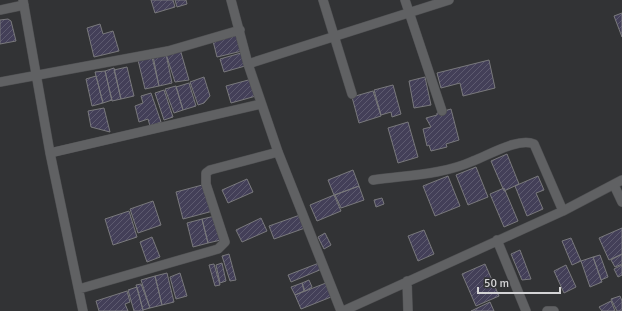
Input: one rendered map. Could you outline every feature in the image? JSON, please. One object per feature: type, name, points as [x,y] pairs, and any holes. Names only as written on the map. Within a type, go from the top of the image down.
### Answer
[{"type":"street","points":[[231,0],[248,64],[278,152],[342,311],[563,211],[618,183],[622,202]]},
{"type":"street","points":[[323,0],[352,94]]},
{"type":"street","points":[[405,0],[442,111]]},
{"type":"street","points":[[248,64],[449,0]]},
{"type":"street","points":[[0,10],[23,3],[50,153],[83,311]]},
{"type":"street","points":[[0,82],[168,51],[240,30]]},
{"type":"street","points":[[50,153],[262,104]]},
{"type":"street","points":[[373,180],[458,168],[517,143],[529,142],[534,144],[563,211]]},
{"type":"street","points":[[79,290],[218,249],[224,242],[206,184],[206,173],[210,170],[278,152]]},
{"type":"street","points":[[497,240],[526,311]]},
{"type":"street","points":[[407,282],[408,311]]},
{"type":"street","points":[[547,311],[554,311]]},
{"type":"building","points":[[151,0],[173,0],[175,7],[155,13]]},
{"type":"building","points":[[175,0],[186,0],[187,4],[177,7]]},
{"type":"building","points":[[622,13],[622,37],[614,16]]},
{"type":"building","points":[[8,19],[11,21],[16,41],[0,44],[0,20]]},
{"type":"building","points":[[100,24],[103,34],[113,31],[119,51],[94,57],[87,28]]},
{"type":"building","points":[[238,35],[242,51],[217,57],[213,41]]},
{"type":"building","points":[[180,49],[189,80],[175,82],[166,54]]},
{"type":"building","points":[[241,53],[245,66],[224,72],[220,59]]},
{"type":"building","points":[[166,54],[172,83],[159,86],[153,56]]},
{"type":"building","points":[[152,57],[159,86],[145,89],[138,60]]},
{"type":"building","points":[[489,60],[495,88],[463,96],[460,83],[441,88],[437,73]]},
{"type":"building","points":[[127,67],[134,96],[121,99],[114,70]]},
{"type":"building","points":[[114,68],[121,99],[112,101],[105,71]]},
{"type":"building","points":[[105,71],[112,100],[103,103],[95,72]]},
{"type":"building","points":[[96,76],[103,103],[92,106],[86,79]]},
{"type":"building","points":[[204,77],[210,96],[204,103],[198,105],[190,82]]},
{"type":"building","points":[[425,77],[431,105],[414,108],[409,81]]},
{"type":"building","points":[[252,79],[256,96],[231,103],[226,86]]},
{"type":"building","points":[[189,83],[196,106],[183,110],[176,87]]},
{"type":"building","points":[[393,85],[401,114],[392,117],[391,112],[381,115],[374,90]]},
{"type":"building","points":[[176,86],[183,110],[174,113],[165,89]]},
{"type":"building","points":[[164,90],[173,117],[164,120],[155,93]]},
{"type":"building","points":[[373,91],[381,116],[359,123],[352,97]]},
{"type":"building","points":[[151,93],[161,122],[150,126],[148,119],[139,122],[135,106],[143,103],[141,96]]},
{"type":"building","points":[[104,108],[110,132],[91,127],[88,111]]},
{"type":"building","points":[[451,109],[459,140],[446,144],[447,147],[431,151],[429,145],[427,146],[423,129],[431,127],[426,118]]},
{"type":"building","points":[[408,122],[418,157],[398,163],[388,128]]},
{"type":"building","points":[[507,154],[519,184],[504,191],[491,161]]},
{"type":"building","points":[[476,167],[488,197],[468,205],[456,175]]},
{"type":"building","points":[[353,170],[359,186],[334,195],[328,180]]},
{"type":"building","points":[[448,176],[460,206],[435,216],[423,186]]},
{"type":"building","points":[[538,176],[544,190],[536,193],[543,209],[527,216],[515,186]]},
{"type":"building","points":[[247,179],[253,192],[228,203],[222,190]]},
{"type":"building","points":[[206,184],[213,211],[183,219],[176,192]]},
{"type":"building","points":[[359,186],[364,200],[341,208],[335,195]]},
{"type":"building","points":[[504,188],[518,221],[504,227],[490,194]]},
{"type":"building","points":[[334,195],[341,211],[317,221],[310,205]]},
{"type":"building","points":[[382,198],[384,204],[376,207],[374,200]]},
{"type":"building","points":[[153,201],[161,225],[138,233],[130,209]]},
{"type":"building","points":[[129,211],[137,237],[113,245],[105,219]]},
{"type":"building","points":[[300,215],[305,228],[274,239],[269,226]]},
{"type":"building","points":[[215,216],[221,240],[208,243],[202,219]]},
{"type":"building","points":[[261,218],[267,231],[242,242],[236,230]]},
{"type":"building","points":[[202,219],[208,243],[193,247],[187,223]]},
{"type":"building","points":[[622,228],[622,254],[609,260],[599,238]]},
{"type":"building","points":[[424,230],[434,254],[418,261],[408,236]]},
{"type":"building","points":[[325,233],[331,245],[324,249],[318,237]]},
{"type":"building","points":[[152,237],[160,257],[147,262],[140,242]]},
{"type":"building","points":[[571,238],[581,261],[572,265],[562,241]]},
{"type":"building","points":[[520,250],[531,279],[522,280],[511,254]]},
{"type":"building","points":[[229,254],[236,280],[230,281],[222,256]]},
{"type":"building","points":[[622,254],[622,264],[615,267],[611,260]]},
{"type":"building","points":[[600,255],[608,277],[601,280],[593,257]]},
{"type":"building","points":[[593,257],[602,282],[590,287],[581,261]]},
{"type":"building","points":[[222,263],[226,281],[220,283],[216,265]]},
{"type":"building","points":[[319,263],[322,269],[291,282],[288,275]]},
{"type":"building","points":[[214,264],[220,285],[215,286],[209,265]]},
{"type":"building","points":[[485,264],[499,296],[476,306],[462,274]]},
{"type":"building","points":[[566,265],[576,287],[564,293],[554,271]]},
{"type":"building","points":[[622,265],[622,275],[618,277],[614,269]]},
{"type":"building","points":[[167,273],[174,302],[162,305],[155,276]]},
{"type":"building","points":[[180,273],[187,296],[176,299],[170,277]]},
{"type":"building","points":[[155,276],[162,305],[150,308],[141,280]]},
{"type":"building","points":[[309,280],[312,287],[305,291],[302,283]]},
{"type":"building","points":[[302,283],[304,291],[295,295],[291,287]]},
{"type":"building","points":[[326,283],[331,297],[301,309],[295,295]]},
{"type":"building","points":[[141,284],[150,308],[143,310],[136,285]]},
{"type":"building","points":[[137,287],[143,311],[134,311],[128,290]]},
{"type":"building","points":[[127,291],[130,302],[125,304],[128,311],[99,311],[96,301]]},
{"type":"building","points":[[620,296],[622,301],[622,311],[617,311],[611,299]]},
{"type":"building","points":[[611,301],[615,311],[602,311],[599,307]]},
{"type":"building","points":[[490,302],[494,311],[471,311]]}]
